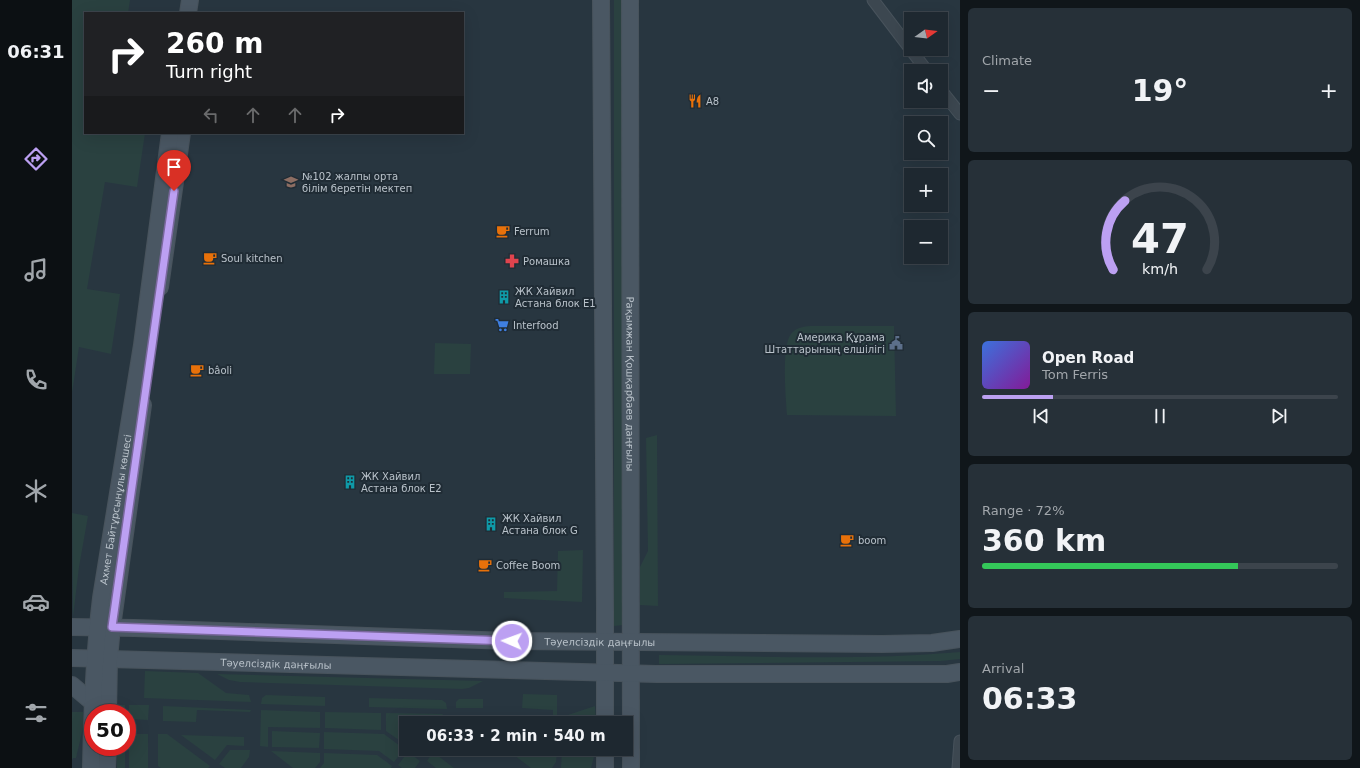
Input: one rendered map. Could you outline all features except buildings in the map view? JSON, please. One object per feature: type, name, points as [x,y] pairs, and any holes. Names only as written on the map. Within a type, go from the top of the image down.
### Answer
[{"type":"main road","points":[[188,12],[190,0]]},
{"type":"main road","points":[[199,12],[201,0]]},
{"type":"main road","points":[[601,0],[605,716]]},
{"type":"main road","name":"Рақымжан Қошқарбаев даңғылы","points":[[630,0],[632,768]]},
{"type":"main road","name":"Ахмет Байтұрсынұлы көшесі","points":[[91,768],[92,702],[102,659],[170,134]]},
{"type":"main road","name":"Ахмет Байтұрсынұлы көшесі","points":[[105,627],[182,134]]},
{"type":"main road","name":"Тәуелсіздік даңғылы","points":[[72,627],[605,643],[882,644],[932,643],[960,639]]},
{"type":"main road","name":"Тәуелсіздік даңғылы","points":[[72,658],[632,673],[947,674],[960,672]]},
{"type":"main road","name":"Ахмет Байтұрсынұлы көшесі","points":[[102,659],[107,704]]},
{"type":"main road","points":[[72,685],[92,702]]},
{"type":"main road","points":[[108,756],[108,768]]},
{"type":"main road","points":[[604,756],[605,768]]},
{"type":"street","points":[[873,0],[922,64]]},
{"type":"street","points":[[948,99],[960,114]]},
{"type":"street","points":[[958,768],[960,741]]},
{"type":"green space","points":[[72,0],[130,0],[128,12],[84,12],[84,134],[145,134],[137,187],[105,182],[87,289],[120,294],[111,354],[79,347],[72,393]]},
{"type":"green space","points":[[614,0],[624,0],[624,604],[623,625],[614,626]]},
{"type":"green space","points":[[813,326],[894,326],[896,416],[787,415],[785,361],[788,341],[791,334],[798,328]]},
{"type":"green space","points":[[435,343],[471,344],[470,374],[434,374]]},
{"type":"green space","points":[[657,435],[658,606],[640,605],[640,567],[648,551],[646,438]]},
{"type":"green space","points":[[72,513],[88,516],[79,567],[73,617]]},
{"type":"green space","points":[[583,550],[582,602],[504,598],[504,592],[557,591],[558,551]]},
{"type":"green space","points":[[960,652],[960,659],[941,661],[659,664],[659,655],[847,657],[922,655]]},
{"type":"green space","points":[[145,671],[198,673],[226,693],[249,695],[251,702],[144,698]]},
{"type":"green space","points":[[217,674],[483,681],[469,688],[462,689],[240,682],[229,680]]},
{"type":"green space","points":[[523,694],[557,695],[557,716],[553,716],[553,710],[522,708]]},
{"type":"green space","points":[[266,695],[325,697],[325,706],[261,704],[262,698]]},
{"type":"green space","points":[[369,698],[442,700],[446,703],[447,709],[369,707]]},
{"type":"green space","points":[[459,699],[483,699],[483,708],[456,708],[456,702]]},
{"type":"green space","points":[[136,705],[149,705],[148,720],[136,719]]},
{"type":"green space","points":[[163,706],[251,710],[250,712],[197,710],[196,722],[163,721]]},
{"type":"green space","points":[[595,706],[596,716],[565,716]]},
{"type":"green space","points":[[261,710],[320,712],[320,728],[268,727],[268,747],[260,746]]},
{"type":"green space","points":[[72,712],[83,712],[83,728],[76,758],[73,758],[72,760]]},
{"type":"green space","points":[[325,712],[381,713],[381,730],[325,728]]},
{"type":"green space","points":[[386,713],[443,714],[442,716],[399,716],[399,740],[386,731]]},
{"type":"green space","points":[[456,715],[504,715],[504,716]]},
{"type":"green space","points":[[272,731],[320,733],[319,748],[272,747]]},
{"type":"green space","points":[[324,732],[384,734],[399,745],[399,756],[394,762],[379,751],[324,749]]},
{"type":"green space","points":[[136,734],[148,734],[148,768],[129,768],[129,756],[136,756]]},
{"type":"green space","points":[[158,734],[167,734],[210,766],[208,768],[161,768],[158,766]]},
{"type":"green space","points":[[181,735],[244,737],[244,746],[227,745],[215,760]]},
{"type":"green space","points":[[230,750],[250,750],[249,757],[241,768],[225,768],[219,764]]},
{"type":"green space","points":[[271,751],[320,753],[320,762],[315,768],[293,768]]},
{"type":"green space","points":[[324,753],[377,755],[392,766],[391,768],[320,768],[324,763]]},
{"type":"green space","points":[[117,756],[125,756],[125,768],[117,768]]},
{"type":"green space","points":[[405,756],[413,756],[420,761],[415,768],[402,768],[398,765]]},
{"type":"green space","points":[[430,756],[438,756],[454,768],[436,768],[427,761]]},
{"type":"green space","points":[[515,756],[557,756],[556,762],[552,768],[531,768]]},
{"type":"green space","points":[[562,756],[594,756],[591,768],[561,768]]},
{"type":"place","name":"А8","points":[[695,101]]},
{"type":"place","name":"№102 жалпы орта білім беретін мектеп","points":[[291,182]]},
{"type":"place","name":"Ferrum","points":[[503,231]]},
{"type":"place","name":"Soul kitchen","points":[[210,258]]},
{"type":"place","name":"Ромашка","points":[[512,261]]},
{"type":"place","name":"ЖК Хайвил Астана блок E1","points":[[504,297]]},
{"type":"place","name":"Interfood","points":[[502,325]]},
{"type":"place","name":"Америка Құрама Штаттарының елшілігі","points":[[896,343]]},
{"type":"place","name":"bâoli","points":[[197,370]]},
{"type":"place","name":"ЖК Хайвил Астана блок E2","points":[[350,482]]},
{"type":"place","name":"ЖК Хайвил Астана блок G","points":[[491,524]]},
{"type":"place","name":"boom","points":[[847,540]]},
{"type":"place","name":"Coffee Boom","points":[[485,565]]},
{"type":"route","points":[[174,191],[112,627],[512,641]]}]
